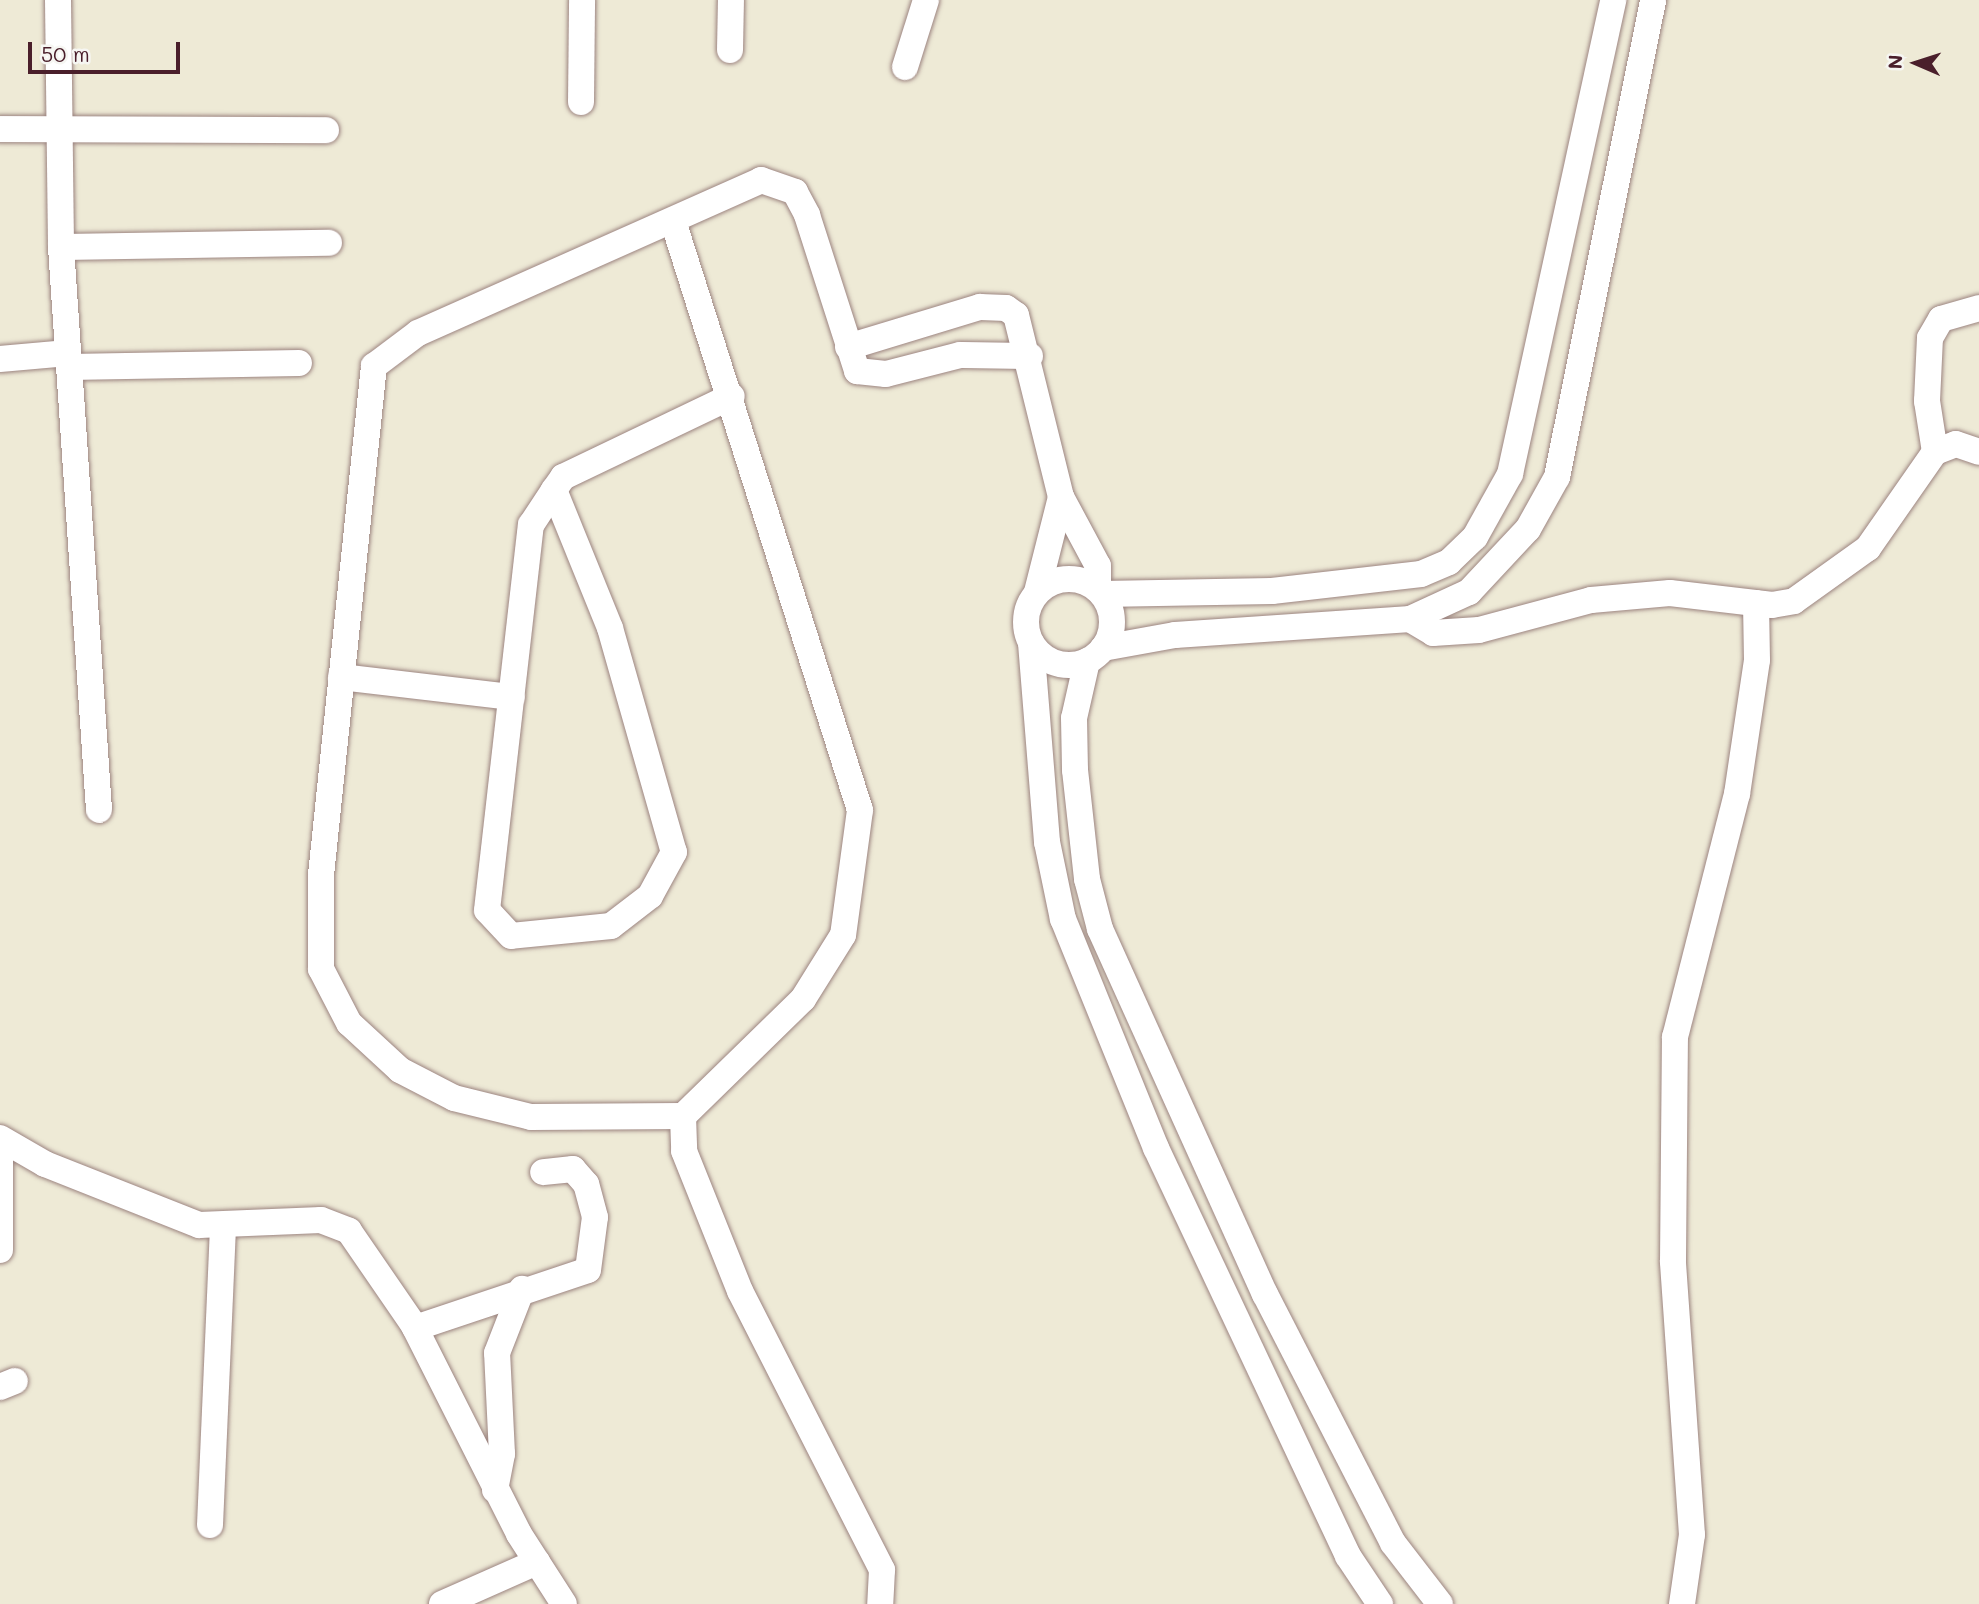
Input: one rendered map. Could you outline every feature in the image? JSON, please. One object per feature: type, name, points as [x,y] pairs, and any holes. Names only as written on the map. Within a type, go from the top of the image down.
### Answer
[{"type":"street","points":[[58,0],[62,129],[61,247],[99,810]]},
{"type":"street","points":[[580,102],[582,0]]},
{"type":"street","points":[[730,50],[731,0]]},
{"type":"street","points":[[905,67],[926,0]]},
{"type":"street","points":[[1037,592],[1066,578],[1100,591],[1272,591],[1421,574],[1449,562],[1475,537],[1510,474],[1614,0]]},
{"type":"street","points":[[1031,643],[1055,663],[1175,635],[1410,619],[1469,592],[1528,529],[1557,477],[1653,0]]},
{"type":"street","points":[[0,128],[326,130]]},
{"type":"street","points":[[673,221],[732,396],[860,810],[843,935],[803,999],[683,1116],[531,1117],[454,1098],[400,1070],[349,1023],[319,953],[341,677],[374,366],[418,333],[761,180],[795,192],[857,371],[875,375],[960,355],[1030,356]]},
{"type":"street","points":[[61,247],[329,243]]},
{"type":"street","points":[[848,347],[995,306],[1016,315],[1030,356],[1061,498],[1098,566],[1100,591],[1112,627],[1095,655],[1074,718],[1075,770],[1087,879],[1100,929],[1265,1294],[1393,1543],[1440,1604]]},
{"type":"street","points":[[1936,452],[1927,401],[1930,338],[1941,319],[1979,308]]},
{"type":"street","points":[[0,359],[299,363]]},
{"type":"street","points":[[554,490],[610,628],[674,852],[650,896],[611,926],[511,936],[487,910],[531,525],[554,490],[563,477],[732,396]]},
{"type":"street","points":[[1410,619],[1433,634],[1479,630],[1591,600],[1670,593],[1756,603],[1813,593],[1868,548],[1936,452],[1956,444],[1979,452]]},
{"type":"street","points":[[1061,498],[1037,592],[1026,617],[1031,643],[1047,842],[1063,919],[1156,1148],[1342,1543],[1380,1604]]},
{"type":"street","points":[[1682,1604],[1692,1535],[1673,1261],[1675,1037],[1737,794],[1757,660],[1756,603]]},
{"type":"street","points":[[341,677],[512,697]]},
{"type":"street","points":[[683,1116],[684,1151],[740,1291],[882,1570],[880,1604]]},
{"type":"street","points":[[0,1138],[134,1201],[223,1227],[336,1222],[349,1231],[415,1328],[495,1490],[564,1604]]},
{"type":"street","points":[[0,1159],[0,1250]]},
{"type":"street","points":[[415,1328],[522,1289],[583,1276],[594,1254],[595,1217],[581,1175],[568,1169],[543,1172]]},
{"type":"street","points":[[210,1525],[223,1227]]},
{"type":"street","points":[[495,1490],[502,1454],[497,1353],[522,1289]]},
{"type":"street","points":[[442,1604],[537,1562]]}]
